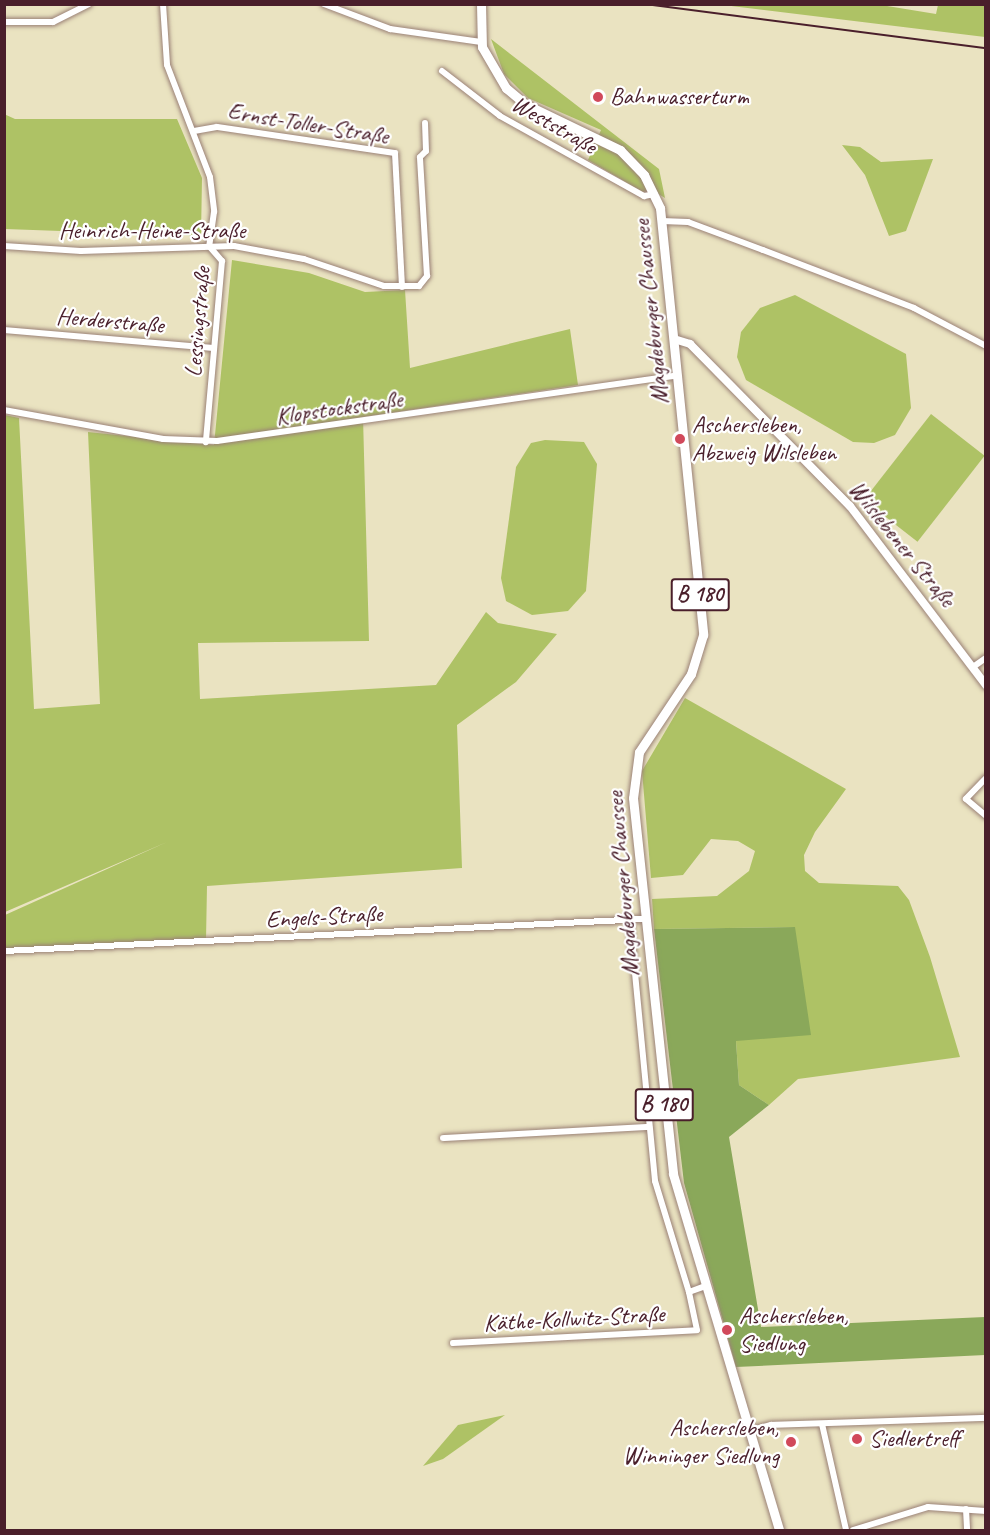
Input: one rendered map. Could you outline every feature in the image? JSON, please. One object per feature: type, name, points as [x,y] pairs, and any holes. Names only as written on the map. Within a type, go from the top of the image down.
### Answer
[{"type":"main road","name":"Magdeburger Chaussee","points":[[481,9],[481,42],[512,94],[621,150],[655,194],[662,221],[703,635],[696,666],[649,733],[633,772],[645,919],[669,1154],[703,1287],[779,1530]]},
{"type":"street","points":[[4,22],[53,22],[90,4]]},
{"type":"street","name":"Lessingstraße","points":[[163,4],[167,65],[194,131],[212,190],[210,246],[222,261],[206,442]]},
{"type":"street","points":[[324,4],[390,29],[481,42]]},
{"type":"street","name":"Weststraße","points":[[442,71],[500,116],[644,196],[655,194]]},
{"type":"street","points":[[402,287],[419,286],[427,276],[420,157],[426,151],[425,123]]},
{"type":"street","name":"Ernst-Toller-Straße","points":[[194,131],[218,127],[395,153],[402,287]]},
{"type":"street","points":[[662,221],[679,220],[914,308],[986,346]]},
{"type":"street","name":"Heinrich-Heine-Straße","points":[[4,246],[81,251],[210,246],[271,251],[402,287]]},
{"type":"street","name":"Herderstraße","points":[[4,330],[213,348]]},
{"type":"street","name":"Wilslebener Straße","points":[[675,339],[690,344],[858,514],[986,685]]},
{"type":"street","name":"Klopstockstraße","points":[[4,410],[206,442],[678,375]]},
{"type":"street","points":[[973,667],[986,658]]},
{"type":"street","points":[[986,778],[966,799],[986,816]]},
{"type":"street","name":"Engels-Straße","points":[[4,951],[645,919]]},
{"type":"street","points":[[630,921],[648,1127],[660,1200],[689,1292],[703,1287]]},
{"type":"street","points":[[443,1138],[648,1127]]},
{"type":"street","name":"Käthe-Kollwitz-Straße","points":[[453,1344],[697,1330],[689,1292]]},
{"type":"street","points":[[748,1431],[822,1424],[986,1418]]},
{"type":"street","points":[[822,1424],[846,1530]]},
{"type":"street","points":[[853,1530],[918,1508],[986,1511]]},
{"type":"street","points":[[966,1509],[967,1530]]},
{"type":"green space","points":[[723,5],[881,5],[936,14],[938,5],[985,5],[985,37]]},
{"type":"green space","points":[[491,39],[659,169],[665,198],[650,189],[643,192],[588,160],[601,130],[528,98],[504,74]]},
{"type":"green space","points":[[4,114],[15,119],[177,119],[202,178],[201,236],[5,229]]},
{"type":"green space","points":[[842,145],[860,147],[881,162],[933,159],[906,231],[889,236],[865,175]]},
{"type":"green space","points":[[232,260],[309,273],[365,292],[405,290],[410,368],[570,329],[578,385],[363,417],[369,641],[198,643],[200,699],[436,685],[486,612],[498,623],[557,634],[516,682],[457,725],[462,868],[207,886],[206,940],[5,951],[5,915],[167,842],[5,912],[5,415],[19,418],[34,709],[100,704],[88,432],[214,445]]},
{"type":"green space","points":[[795,295],[906,354],[911,408],[895,435],[874,443],[853,442],[746,380],[737,357],[741,332],[760,308]]},
{"type":"green space","points":[[931,414],[985,456],[917,542],[864,500]]},
{"type":"green space","points":[[545,440],[584,442],[597,464],[586,591],[568,611],[532,615],[506,601],[501,578],[516,467],[531,443]]},
{"type":"green space","points":[[685,698],[846,789],[815,832],[804,855],[805,871],[819,883],[898,886],[909,900],[930,957],[960,1057],[798,1079],[769,1105],[739,1085],[736,1041],[795,927],[654,929],[652,899],[717,896],[749,871],[755,851],[738,841],[711,839],[683,875],[651,878],[642,771]]},
{"type":"green space","points":[[795,927],[811,1035],[736,1041],[739,1085],[769,1105],[729,1137],[761,1327],[985,1317],[985,1355],[736,1367],[684,1183],[654,929]]},
{"type":"green space","points":[[505,1415],[443,1459],[423,1466],[458,1425]]},
{"type":"railway","points":[[645,4],[986,48]]},
{"type":"place","name":"Bahnwasserturm","points":[[598,97]]},
{"type":"place","name":"Aschersleben, Abzweig Wilsleben","points":[[680,439]]},
{"type":"place","name":"Aschersleben, Siedlung","points":[[727,1330]]},
{"type":"place","name":"Siedlertreff","points":[[857,1439]]},
{"type":"place","name":"Aschersleben, Winninger Siedlung","points":[[791,1442]]}]
